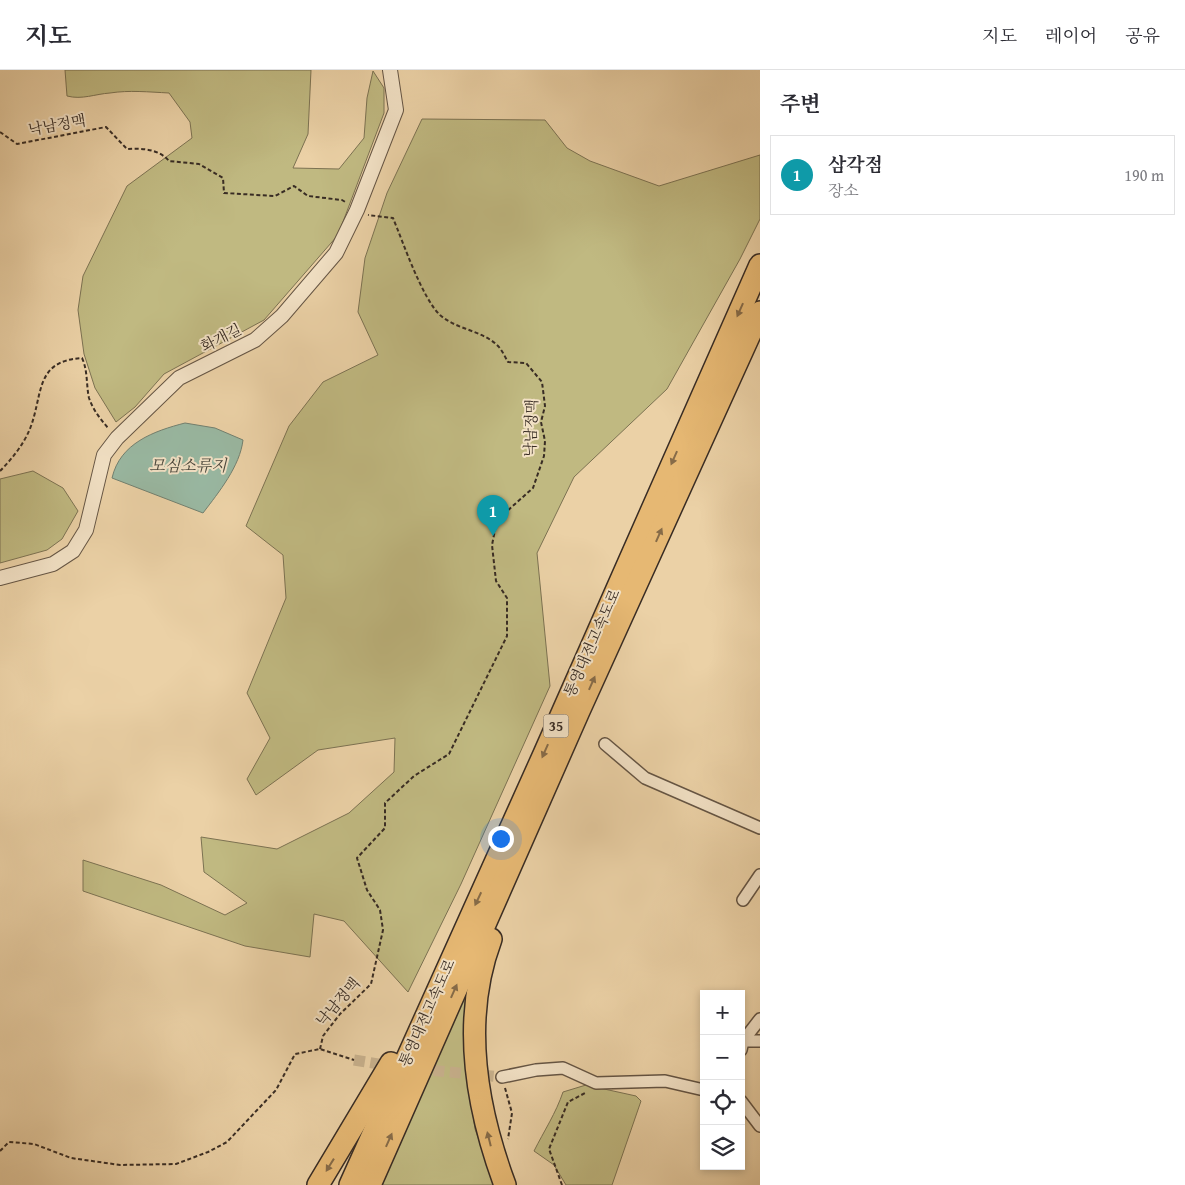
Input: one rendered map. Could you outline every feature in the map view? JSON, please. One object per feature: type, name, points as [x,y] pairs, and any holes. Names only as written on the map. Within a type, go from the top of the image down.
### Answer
[{"type":"highway","name":"통영대전고속도로","points":[[350,1185],[544,754],[760,265]]},
{"type":"highway","name":"통영대전고속도로","points":[[370,1185],[579,711],[760,312]]},
{"type":"highway","points":[[505,1185],[493,1154],[480,1100],[474,1052],[482,962],[579,711]]},
{"type":"highway","points":[[318,1185],[362,1114],[452,956]]},
{"type":"street","name":"화개길","points":[[0,578],[53,564],[73,552],[86,530],[104,455],[117,438],[178,378],[255,340],[282,316],[336,253],[357,210],[396,110],[390,70]]},
{"type":"street","points":[[604,744],[645,778],[760,828]]},
{"type":"street","points":[[743,900],[760,875]]},
{"type":"street","points":[[745,1042],[760,1019]]},
{"type":"street","points":[[745,1045],[760,1042]]},
{"type":"street","points":[[502,1077],[536,1070],[563,1068],[596,1083],[665,1080],[700,1089]]},
{"type":"street","points":[[745,1107],[760,1126]]},
{"type":"path","name":"낙남정맥","points":[[0,132],[17,144],[106,128],[127,148],[142,148],[163,154],[169,161],[199,164],[222,178],[224,193],[276,196],[294,186],[308,196],[342,200],[370,216],[393,218],[412,266],[440,314],[452,324],[480,335],[498,346],[508,362],[526,363],[542,382],[545,406],[541,422],[544,449],[533,488],[497,520],[492,545],[496,581],[507,598],[508,636],[449,754],[414,776],[385,803],[385,828],[357,858],[367,890],[380,910],[383,930],[370,984],[340,1014],[324,1036],[320,1049]]},
{"type":"path","points":[[0,471],[9,462],[29,431],[42,386],[51,367],[65,359],[82,358],[87,369],[89,397],[99,417],[117,438]]},
{"type":"path","points":[[0,1151],[9,1142],[34,1144],[71,1158],[120,1165],[176,1164],[208,1152],[227,1142],[276,1090],[284,1070],[295,1054],[320,1049],[354,1060]]},
{"type":"path","points":[[502,1077],[512,1113],[507,1140]]},
{"type":"path","points":[[562,1185],[550,1150],[568,1102],[593,1090],[596,1083]]},
{"type":"shaded area","points":[[65,70],[311,70],[308,134],[293,168],[339,169],[364,138],[367,98],[373,71],[384,88],[384,113],[338,235],[264,320],[164,374],[135,407],[116,422],[95,388],[84,354],[78,310],[83,276],[127,186],[192,138],[190,122],[169,93],[124,92],[83,97],[67,96]]},
{"type":"shaded area","points":[[422,119],[545,120],[567,148],[590,161],[659,186],[760,155],[760,219],[740,259],[667,389],[574,477],[537,553],[550,686],[461,884],[408,992],[344,921],[314,914],[310,957],[245,946],[83,891],[83,860],[161,885],[225,915],[247,903],[204,872],[201,837],[277,849],[349,813],[394,772],[395,738],[318,750],[256,795],[247,779],[270,738],[247,693],[286,598],[283,555],[246,526],[289,426],[323,382],[378,355],[358,312],[365,258],[387,193]]},
{"type":"shaded area","points":[[33,471],[63,488],[78,511],[62,539],[47,550],[0,563],[0,479]]},
{"type":"shaded area","points":[[468,992],[469,1086],[475,1129],[495,1185],[382,1185],[463,996]]},
{"type":"shaded area","points":[[586,1085],[636,1096],[641,1101],[612,1185],[566,1185],[554,1165],[534,1151],[563,1092]]},
{"type":"water","name":"모심소류지","points":[[185,423],[215,428],[243,440],[233,469],[222,488],[203,513],[112,478],[116,466],[130,447],[150,435]]},
{"type":"tunnel","points":[[354,1060],[391,1066]]},
{"type":"tunnel","points":[[417,1069],[502,1077]]},
{"type":"place","name":"삼각점","points":[[493,536]]}]
